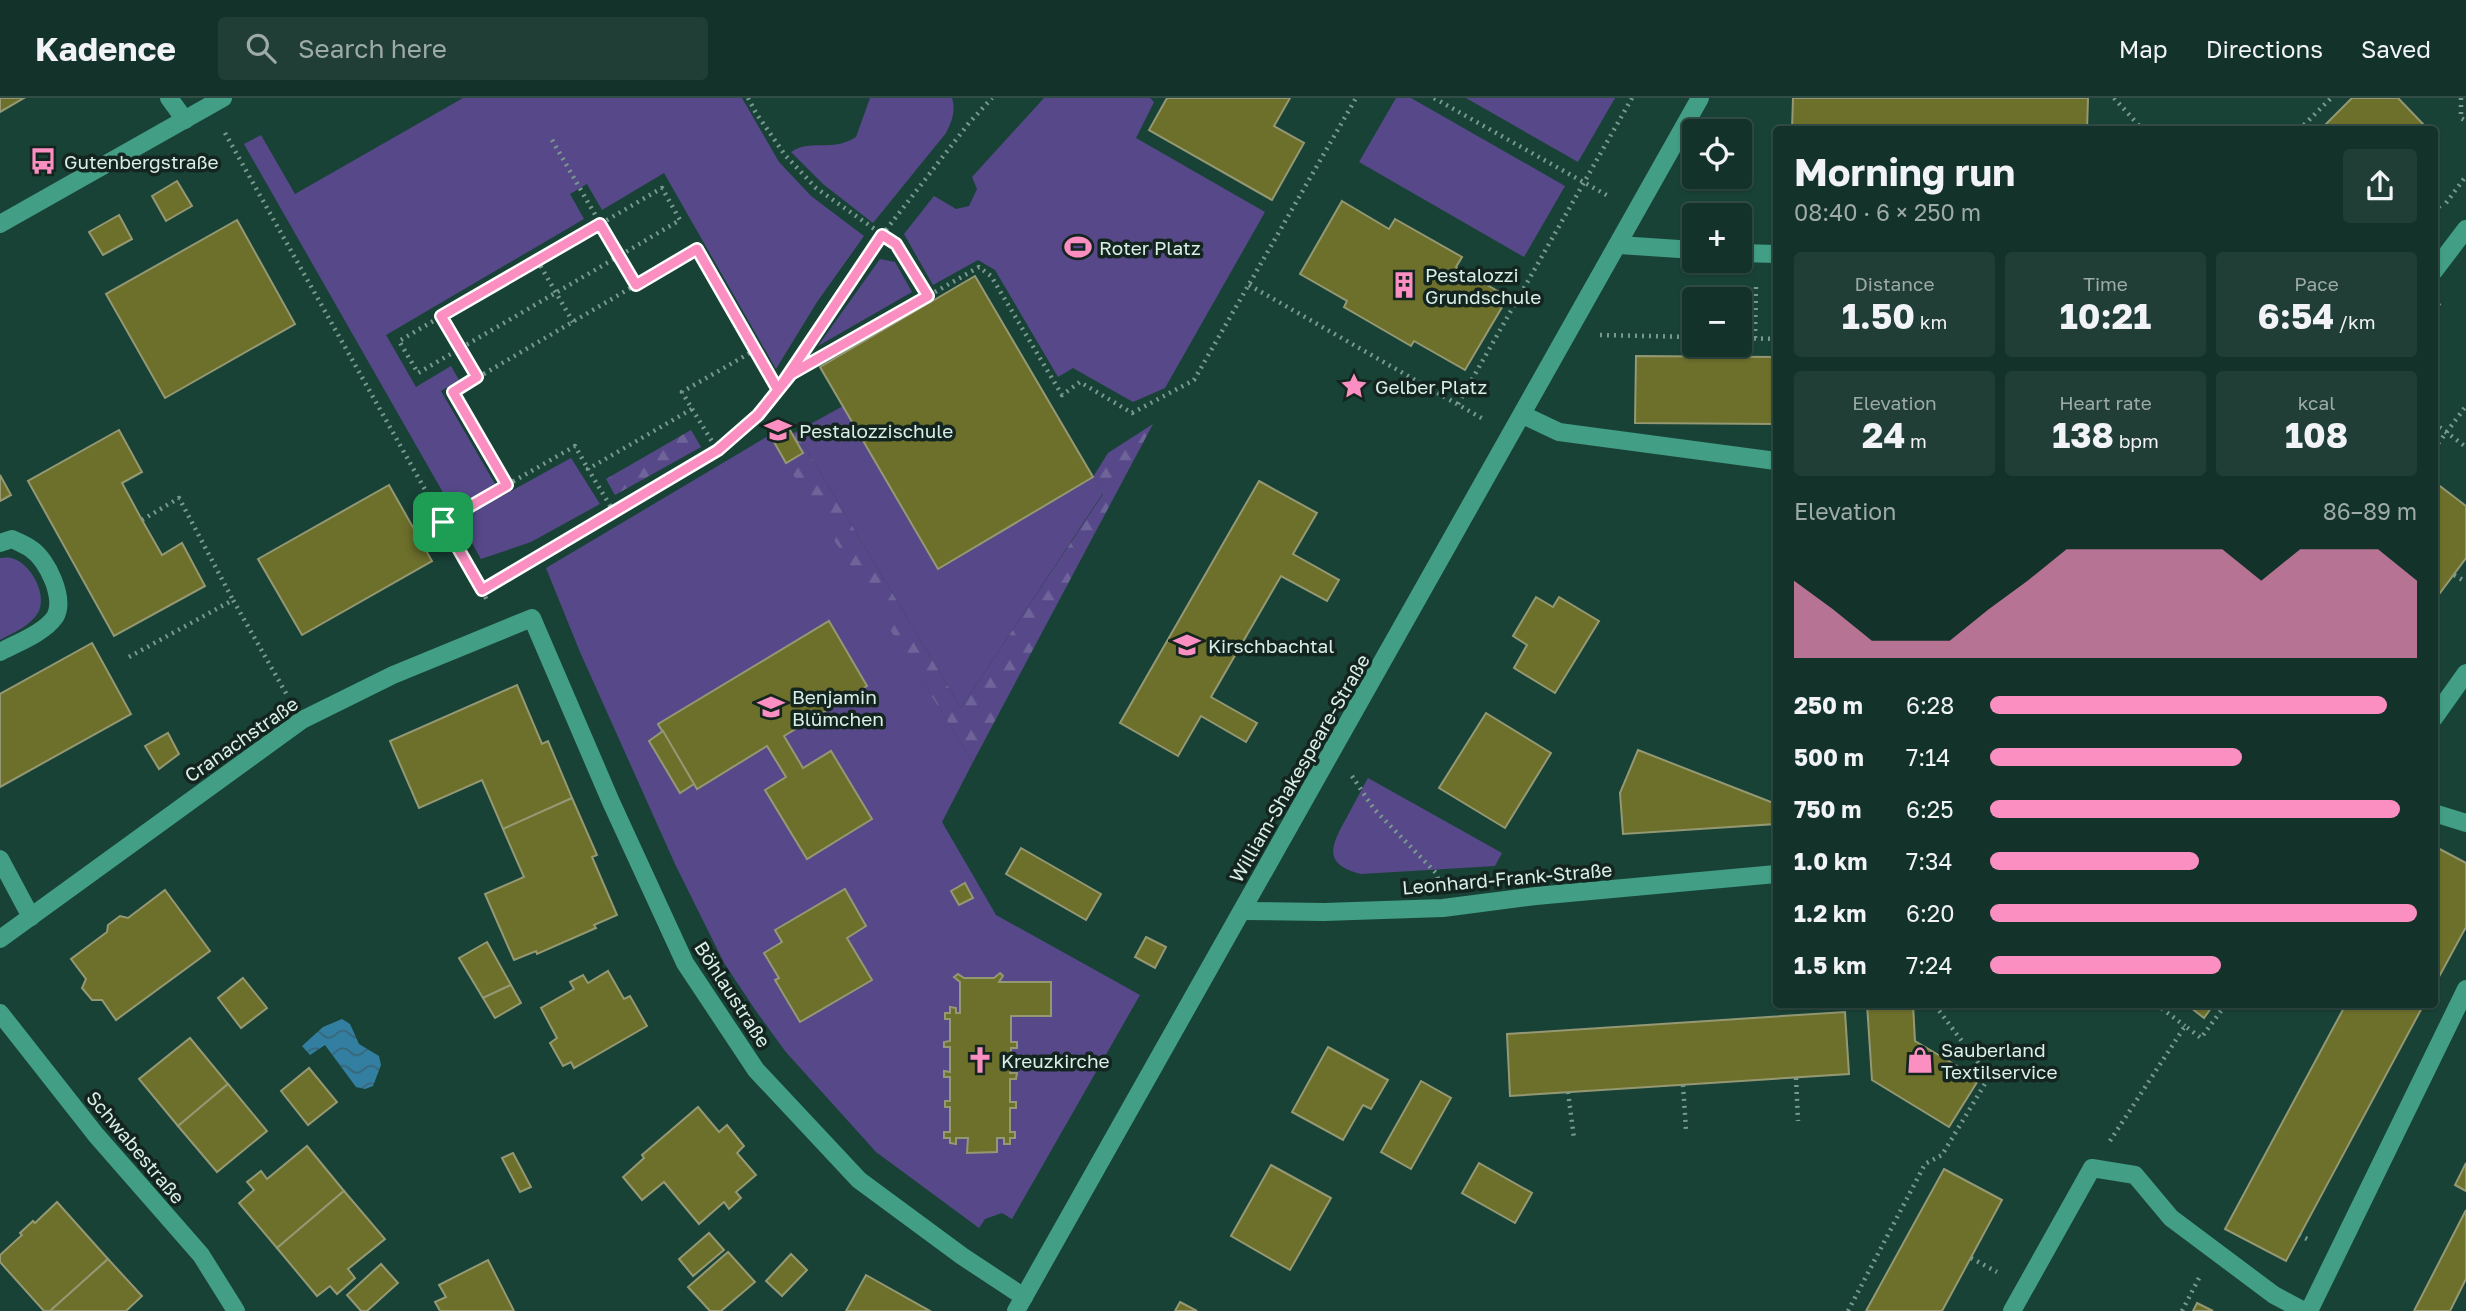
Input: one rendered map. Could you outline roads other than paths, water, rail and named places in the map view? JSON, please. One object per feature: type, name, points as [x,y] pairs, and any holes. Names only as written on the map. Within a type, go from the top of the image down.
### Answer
[{"type":"street","points":[[169,98],[185,120]]},
{"type":"street","name":"William-Shakespeare-Straße","points":[[1020,1304],[1700,98]]},
{"type":"street","points":[[0,224],[216,102]]},
{"type":"street","points":[[2438,266],[2466,229]]},
{"type":"street","points":[[1619,245],[1682,249]]},
{"type":"street","points":[[1752,253],[1773,254]]},
{"type":"street","points":[[1523,415],[1559,432],[1773,461]]},
{"type":"street","points":[[0,543],[12,539],[34,550],[51,576],[60,602],[55,617],[43,628],[0,652]]},
{"type":"street","name":"Cranachstraße","points":[[0,939],[302,720],[393,675],[532,618]]},
{"type":"street","name":"Böhlaustraße","points":[[532,618],[611,802],[685,963],[756,1070],[859,1180],[962,1256],[1020,1304]]},
{"type":"street","points":[[2438,712],[2466,673]]},
{"type":"street","points":[[2438,814],[2466,822]]},
{"type":"street","points":[[0,859],[31,917]]},
{"type":"street","name":"Leonhard-Frank-Straße","points":[[1242,911],[1324,912],[1443,908],[1536,896],[1773,874]]},
{"type":"street","points":[[2012,1311],[2092,1168],[2135,1175],[2171,1218],[2274,1295],[2306,1311],[2466,989]]},
{"type":"street","name":"Schwabestraße","points":[[0,1013],[96,1135],[201,1255],[236,1311]]},
{"type":"water","points":[[342,1019],[350,1024],[359,1044],[379,1056],[381,1065],[373,1086],[365,1089],[356,1087],[325,1045],[310,1055],[302,1046],[323,1027]]},
{"type":"place","name":"Gutenbergstraße","points":[[43,161]]},
{"type":"place","name":"Roter Platz","points":[[1078,247]]},
{"type":"place","name":"Pestalozzi Grundschule","points":[[1404,285]]},
{"type":"place","name":"Gelber Platz","points":[[1354,386]]},
{"type":"place","name":"Pestalozzischule","points":[[778,430]]},
{"type":"place","name":"Kirschbachtal","points":[[1187,645]]},
{"type":"place","name":"Benjamin Blümchen","points":[[771,707]]},
{"type":"place","name":"Kreuzkirche","points":[[980,1060]]},
{"type":"place","name":"Sauberland Textilservice","points":[[1920,1060]]}]
